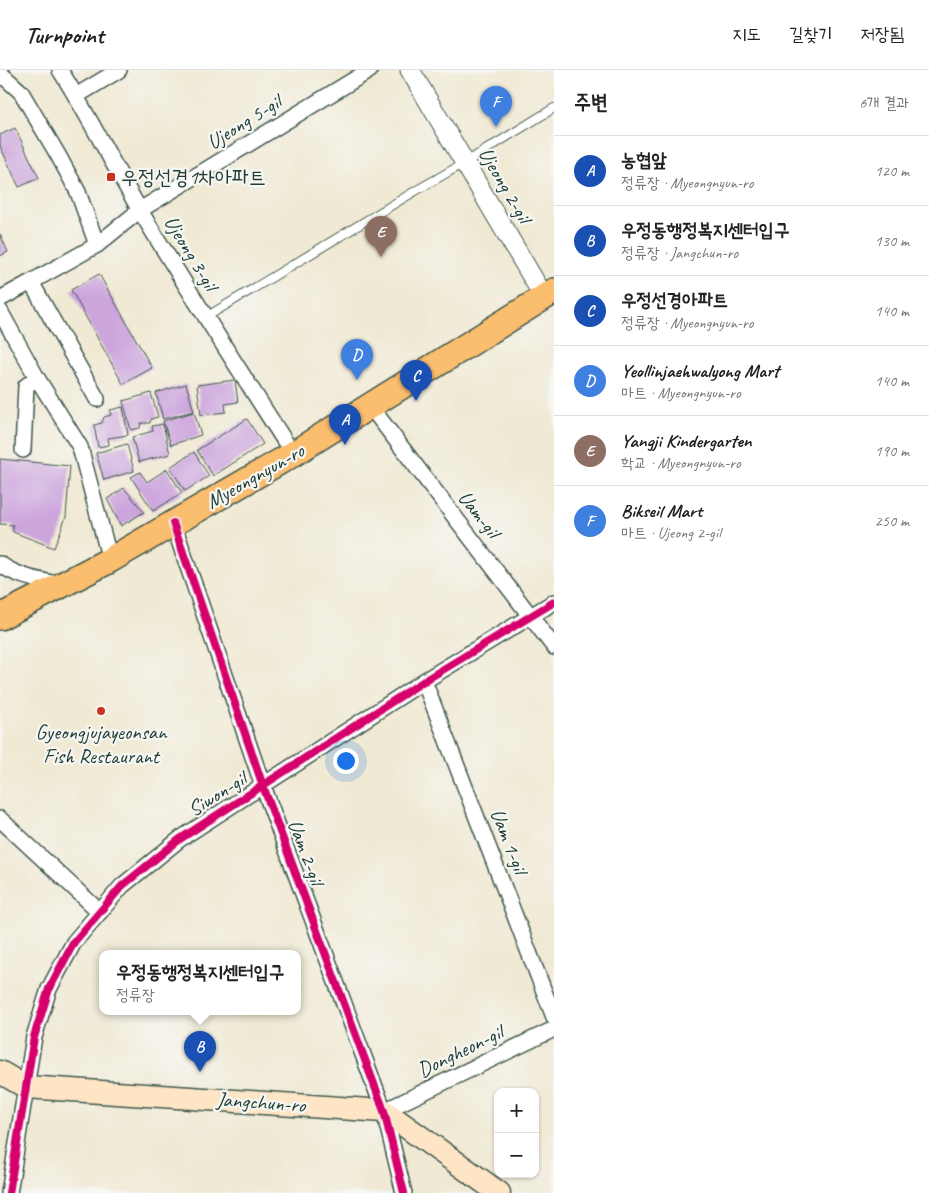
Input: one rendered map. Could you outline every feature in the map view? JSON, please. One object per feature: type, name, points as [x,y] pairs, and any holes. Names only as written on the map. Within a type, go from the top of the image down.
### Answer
[{"type":"main road","name":"Myeongnyun-ro","points":[[0,617],[110,560],[293,454],[549,294]]},
{"type":"main road","name":"Jangchun-ro","points":[[12,1081],[384,1111]]},
{"type":"main road","points":[[384,1111],[499,1193]]},
{"type":"street","name":"Ujeong 3-gil","points":[[60,70],[140,210],[293,454]]},
{"type":"street","points":[[76,96],[119,70]]},
{"type":"street","name":"Ujeong 5-gil","points":[[0,299],[97,245],[140,210],[370,70]]},
{"type":"street","name":"Ujeong 2-gil","points":[[410,70],[549,294]]},
{"type":"street","points":[[0,73],[21,92],[58,155],[78,192],[97,245]]},
{"type":"street","points":[[31,282],[97,399]]},
{"type":"street","points":[[0,311],[37,378],[80,447],[110,560]]},
{"type":"street","points":[[23,450],[26,386],[37,378]]},
{"type":"street","name":"Uam-gil","points":[[370,406],[532,616],[554,648]]},
{"type":"street","name":"Uam 2-gil","points":[[173,524],[263,786],[384,1111],[404,1193]]},
{"type":"street","points":[[0,564],[6,569],[28,578],[62,585]]},
{"type":"street","name":"Siwon-gil","points":[[9,1193],[12,1081],[34,1037],[50,990],[74,942],[122,886],[180,838],[424,681],[554,602]]},
{"type":"street","name":"Uam 1-gil","points":[[424,681],[554,1017]]},
{"type":"street","points":[[0,819],[100,912]]},
{"type":"street","name":"Dongheon-gil","points":[[384,1111],[554,1029]]},
{"type":"lane","points":[[206,317],[554,108]]},
{"type":"building","points":[[15,128],[39,178],[19,187],[0,146],[0,135]]},
{"type":"building","points":[[0,234],[8,252],[0,256]]},
{"type":"building","points":[[99,274],[152,368],[123,384],[71,290]]},
{"type":"building","points":[[235,380],[238,402],[225,404],[226,412],[201,415],[197,385]]},
{"type":"building","points":[[186,384],[194,411],[163,419],[156,393]]},
{"type":"building","points":[[151,393],[158,417],[151,419],[150,423],[141,423],[140,428],[131,430],[123,401]]},
{"type":"building","points":[[123,407],[128,435],[108,438],[109,445],[98,447],[94,425],[102,423],[104,417],[111,415],[110,410]]},
{"type":"building","points":[[194,412],[201,435],[171,445],[163,421]]},
{"type":"building","points":[[247,419],[263,444],[213,476],[197,450]]},
{"type":"building","points":[[163,424],[170,454],[139,462],[132,437],[153,431],[152,426]]},
{"type":"building","points":[[127,444],[134,471],[104,480],[96,453]]},
{"type":"building","points":[[194,452],[209,476],[185,491],[170,467]]},
{"type":"building","points":[[0,459],[70,466],[66,517],[54,548],[13,532],[13,525],[0,524]]},
{"type":"building","points":[[167,469],[182,493],[153,511],[131,477],[140,472],[147,482]]},
{"type":"building","points":[[124,488],[144,512],[121,526],[107,499]]},
{"type":"cycle path","points":[[173,523],[263,786],[384,1111],[404,1193]]},
{"type":"cycle path","points":[[9,1193],[34,1037],[49,989],[74,942],[122,886],[180,839],[424,681],[554,602]]},
{"type":"place","name":"Bikseil Mart","points":[[496,127]]},
{"type":"place","name":"우정선경1차아파트","points":[[111,177]]},
{"type":"place","name":"Yangji Kindergarten","points":[[381,257]]},
{"type":"place","name":"Yeollinjaehwalyong Mart","points":[[357,380]]},
{"type":"place","name":"우정선경아파트","points":[[416,401]]},
{"type":"place","name":"농협앞","points":[[345,445]]},
{"type":"place","name":"Gyeongjujayeonsan Fish Restaurant","points":[[101,711]]},
{"type":"place","name":"우정동행정복지센터입구","points":[[200,1072]]}]
